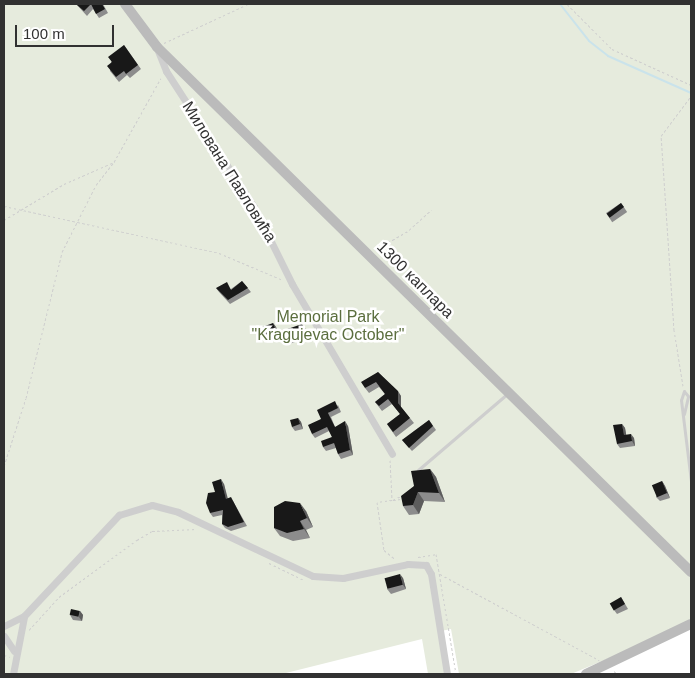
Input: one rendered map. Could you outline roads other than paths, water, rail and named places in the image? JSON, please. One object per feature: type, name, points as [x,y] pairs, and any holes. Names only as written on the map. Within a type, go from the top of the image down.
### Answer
[{"type":"main road","name":"1300 каплара","points":[[125,4],[157,47],[691,572]]},
{"type":"main road","points":[[586,674],[691,624]]},
{"type":"street","name":"Милована Павловића","points":[[157,47],[166,71],[254,207],[292,284],[390,451]]},
{"type":"street","points":[[4,626],[24,616],[113,521],[145,506],[178,512],[304,574],[343,578],[408,564],[428,567],[447,674]]},
{"type":"street","points":[[13,674],[14,654],[24,616]]},
{"type":"street","points":[[4,636],[14,654]]},
{"type":"lane","points":[[684,414],[688,396],[684,392],[684,414],[691,481]]},
{"type":"lane","points":[[418,470],[508,393]]},
{"type":"waterway","points":[[560,4],[589,41],[608,56],[691,93]]},
{"type":"park label","name":"Memorial Park \"Kragujevac October\"","points":[[328,326]]}]
